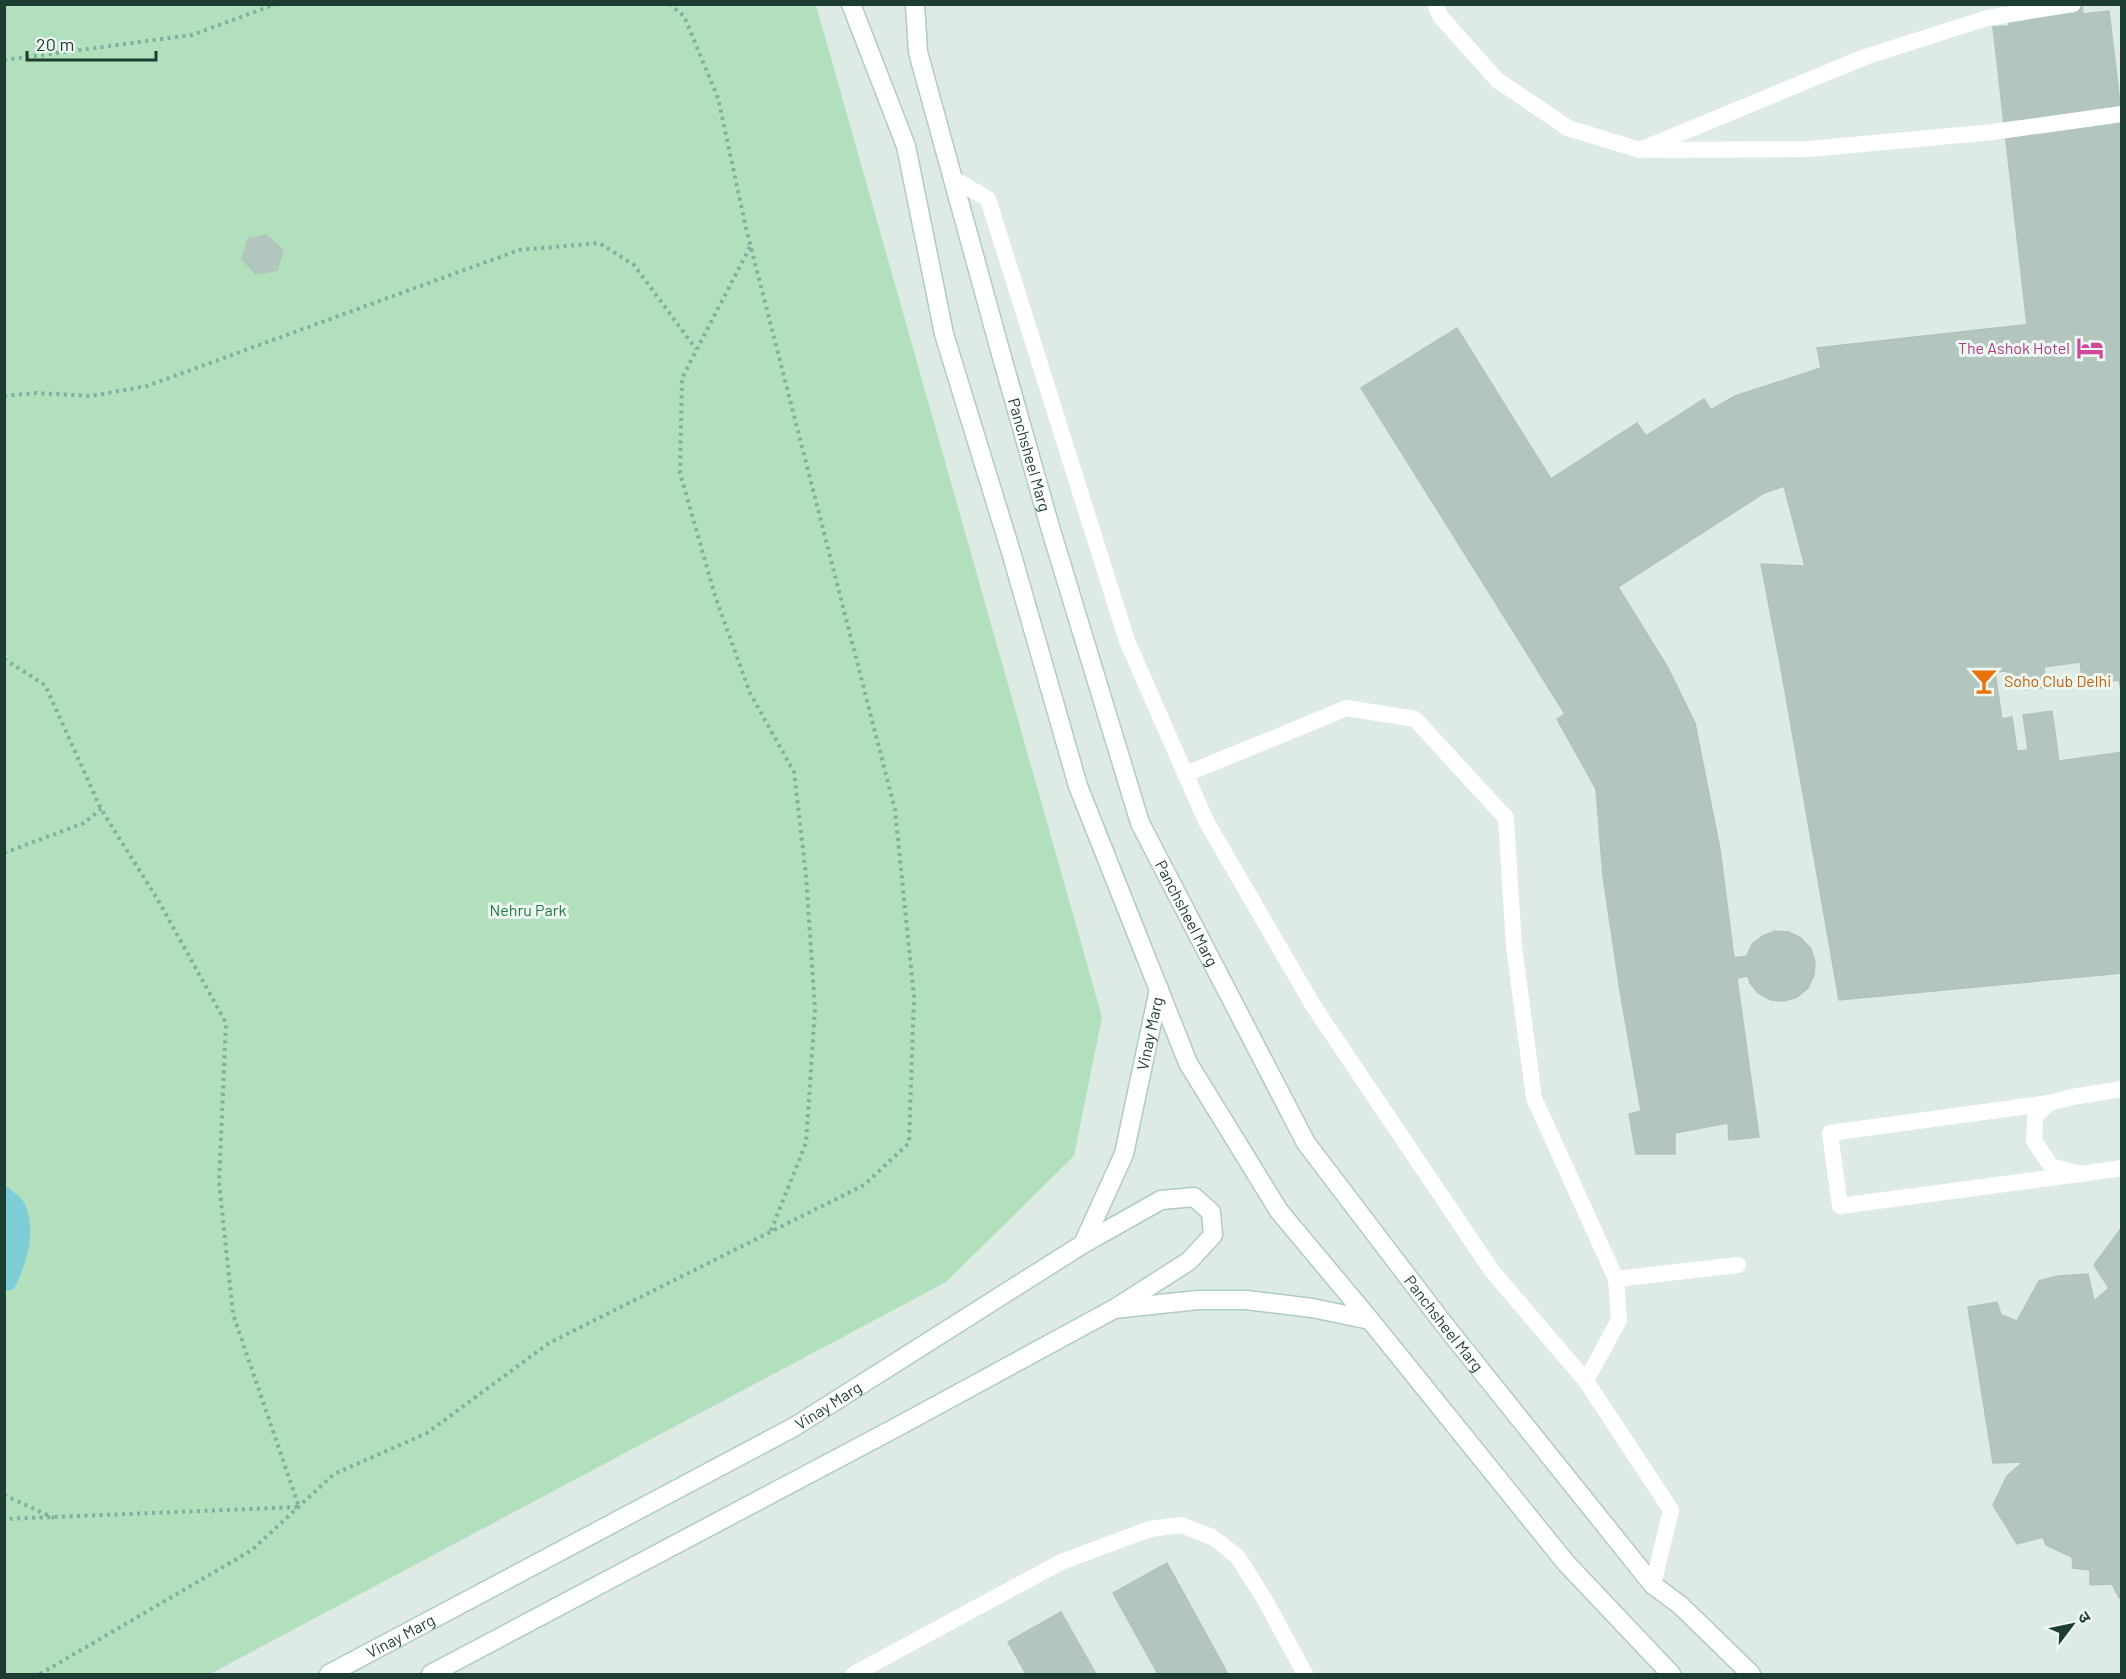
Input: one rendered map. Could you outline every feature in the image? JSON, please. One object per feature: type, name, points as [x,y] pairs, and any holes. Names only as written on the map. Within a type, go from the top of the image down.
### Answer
[{"type":"main road","points":[[851,4],[906,146],[944,334],[1011,552],[1078,786],[1188,1063],[1279,1211],[1566,1563],[1671,1674]]},
{"type":"main road","name":"Panchsheel Marg","points":[[915,4],[918,52],[952,178],[1050,526],[1140,823],[1306,1143],[1443,1323],[1653,1585],[1680,1605],[1751,1674]]},
{"type":"main road","name":"Vinay Marg","points":[[329,1674],[794,1427],[1083,1244],[1124,1154],[1159,989]]},
{"type":"main road","points":[[431,1674],[1114,1309],[1189,1261],[1213,1235],[1211,1212],[1194,1197],[1161,1200],[1083,1244]]},
{"type":"main road","points":[[1114,1309],[1198,1300],[1246,1300],[1312,1308],[1370,1320]]},
{"type":"lane","points":[[1436,4],[1440,16],[1497,80],[1568,128],[1640,150],[1809,149],[1993,132],[2121,114]]},
{"type":"lane","points":[[1640,150],[1865,57],[1987,18],[2073,4]]},
{"type":"lane","points":[[952,178],[988,199],[1127,640],[1206,820],[1314,1007],[1492,1271],[1586,1381],[1671,1510],[1653,1585]]},
{"type":"lane","points":[[1186,774],[1347,708],[1415,718],[1506,818],[1514,946],[1534,1098],[1616,1279],[1619,1320],[1586,1381]]},
{"type":"lane","points":[[2121,1089],[2049,1103],[1830,1133],[1840,1206],[2121,1168]]},
{"type":"lane","points":[[2049,1103],[2035,1117],[2034,1141],[2051,1166],[2080,1174]]},
{"type":"lane","points":[[1616,1279],[1738,1265]]},
{"type":"lane","points":[[854,1674],[1061,1563],[1150,1529],[1181,1525],[1212,1537],[1237,1556],[1305,1674]]},
{"type":"path","points":[[4,60],[192,35],[276,4]]},
{"type":"path","points":[[40,1674],[252,1551],[334,1474],[427,1433],[549,1343],[864,1185],[909,1143],[914,996],[895,810],[750,246],[718,98],[684,16],[669,4]]},
{"type":"path","points":[[4,396],[36,393],[91,396],[147,386],[519,250],[600,243],[634,265],[696,349]]},
{"type":"path","points":[[750,246],[682,378],[680,473],[716,599],[750,693],[794,772],[806,875],[815,1009],[806,1143],[770,1233]]},
{"type":"path","points":[[4,658],[45,685],[101,809],[158,900],[226,1023],[219,1182],[233,1314],[299,1507]]},
{"type":"path","points":[[4,853],[84,823],[101,809]]},
{"type":"path","points":[[4,1495],[54,1519]]},
{"type":"path","points":[[4,1519],[54,1519],[299,1507]]},
{"type":"green space","name":"Nehru Park","points":[[5,5],[816,5],[1102,1017],[1074,1156],[946,1282],[210,1674],[5,1674]]},
{"type":"water","points":[[5,1185],[23,1201],[30,1223],[30,1234],[27,1257],[19,1279],[14,1289],[5,1291]]},
{"type":"building","points":[[2006,4],[2082,4],[2083,14],[2109,11],[2122,120],[2122,314],[2027,325],[1993,27],[2009,26]]},
{"type":"building","points":[[266,235],[283,250],[277,270],[256,274],[242,259],[248,239]]},
{"type":"building","points":[[2122,314],[2122,696],[2119,680],[2083,685],[2080,662],[2044,667],[2047,687],[2024,690],[2023,681],[2009,683],[2007,671],[1995,672],[2002,719],[2012,717],[2017,751],[2028,750],[2023,715],[2052,711],[2059,761],[2122,752],[2122,973],[1839,1000],[1761,564],[1805,566],[1784,486],[1764,493],[1618,587],[1667,666],[1695,723],[1720,849],[1734,958],[1747,956],[1752,944],[1763,936],[1775,931],[1789,932],[1801,938],[1811,949],[1815,962],[1814,975],[1808,988],[1797,997],[1784,1001],[1771,1000],[1758,993],[1750,983],[1748,976],[1737,978],[1759,1137],[1729,1140],[1728,1123],[1675,1133],[1675,1154],[1636,1154],[1629,1114],[1641,1111],[1603,876],[1596,789],[1557,719],[1565,714],[1361,388],[1457,328],[1551,479],[1637,423],[1646,436],[1704,399],[1711,410],[1735,396],[1821,368],[1817,348]]},
{"type":"building","points":[[2122,1227],[2122,1599],[2119,1598],[2112,1584],[2090,1585],[2090,1570],[2073,1568],[2072,1557],[2046,1545],[2043,1537],[2017,1544],[1993,1505],[2007,1476],[2023,1462],[1993,1463],[1968,1307],[1997,1302],[2001,1315],[2017,1321],[2039,1281],[2058,1276],[2088,1274],[2094,1301],[2109,1288],[2094,1265]]},
{"type":"building","points":[[1167,1563],[1228,1674],[1158,1674],[1113,1593]]},
{"type":"building","points":[[1061,1612],[1096,1674],[1026,1674],[1008,1642]]},
{"type":"place","name":"The Ashok Hotel","points":[[2090,348]]},
{"type":"place","name":"Soho Club Delhi","points":[[1984,681]]}]
